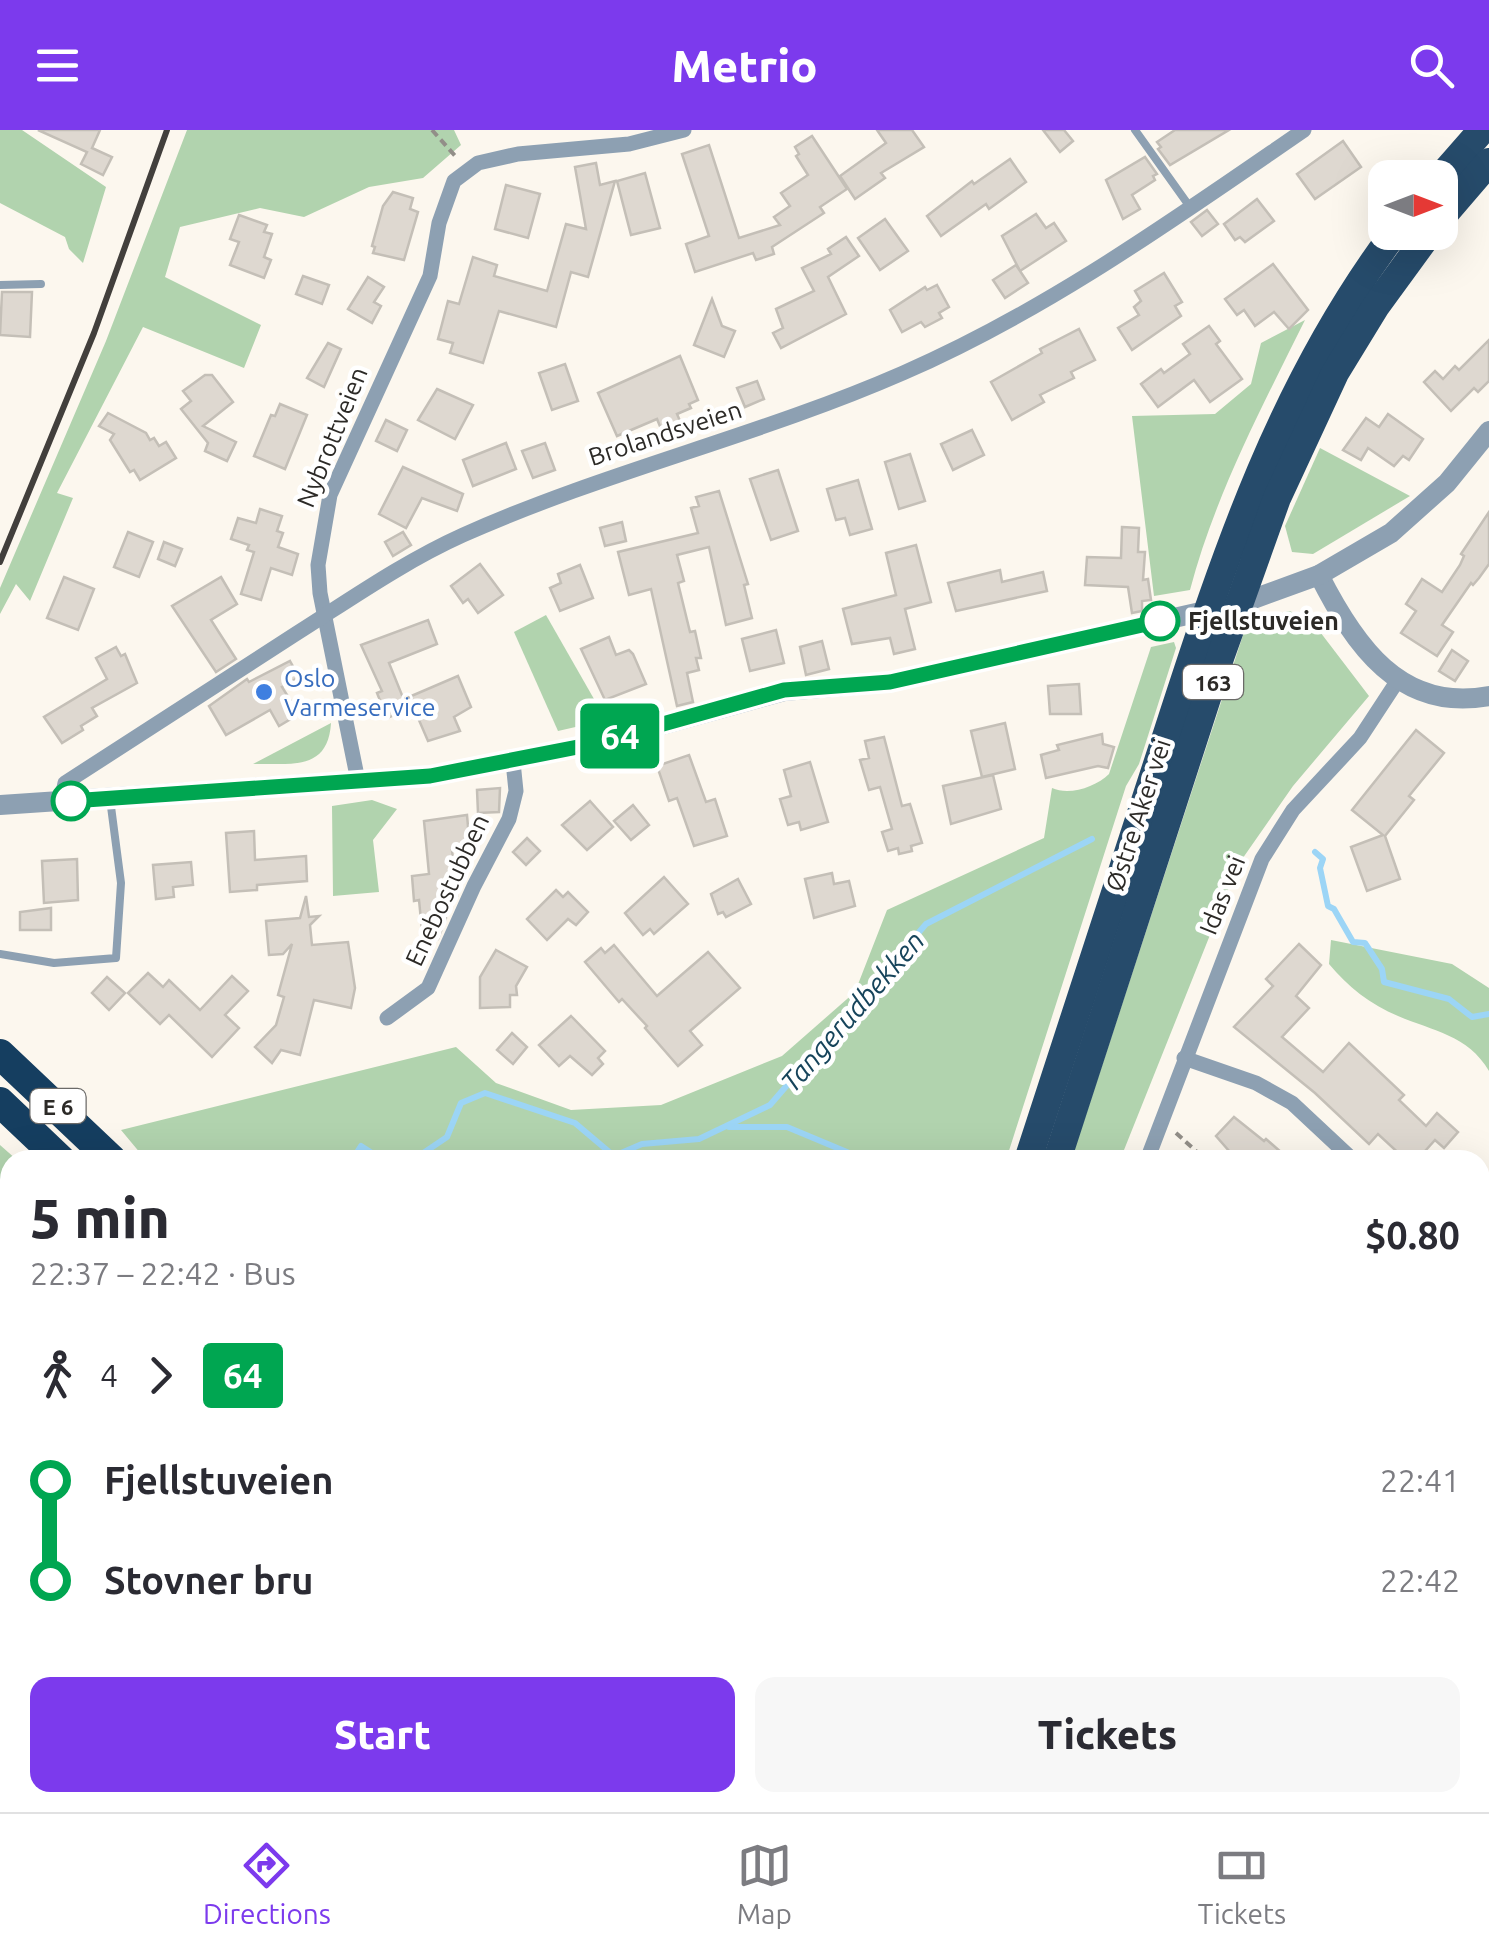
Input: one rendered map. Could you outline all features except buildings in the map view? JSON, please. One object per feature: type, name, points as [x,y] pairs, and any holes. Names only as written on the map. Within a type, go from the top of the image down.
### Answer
[{"type":"highway","points":[[1456,160],[1482,130]]},
{"type":"highway","points":[[1458,199],[1489,162]]},
{"type":"highway","name":"Østre Aker vei","points":[[1031,1150],[1251,489],[1313,358],[1382,250]]},
{"type":"highway","name":"Østre Aker vei","points":[[1060,1150],[1221,656],[1277,498],[1335,373],[1417,250]]},
{"type":"highway","name":"E 6","points":[[0,1054],[101,1150]]},
{"type":"highway","name":"E 6","points":[[0,1102],[50,1150]]},
{"type":"street","points":[[460,175],[478,163],[518,154],[629,144],[684,130]]},
{"type":"street","name":"Brolandsveien","points":[[61,802],[65,783],[323,614],[459,537],[638,466],[758,428],[907,372],[1018,315],[1191,208],[1304,130]]},
{"type":"street","name":"Nybrottveien","points":[[358,780],[323,614],[318,565],[330,495],[430,276],[439,223],[460,175]]},
{"type":"street","points":[[0,805],[430,776],[513,762],[746,704],[784,690],[890,682],[1274,594],[1360,554],[1421,508],[1489,431]]},
{"type":"street","points":[[1320,575],[1336,609],[1362,648],[1398,680],[1449,697],[1489,696]]},
{"type":"street","name":"Idas vei","points":[[1150,1150],[1262,859],[1293,810],[1360,738],[1398,680]]},
{"type":"street","name":"Enebostubben","points":[[386,1018],[428,988],[509,819],[516,790],[513,762]]},
{"type":"street","points":[[1184,1058],[1256,1083],[1292,1103],[1342,1150]]},
{"type":"lane","points":[[1135,130],[1191,208]]},
{"type":"lane","points":[[0,285],[40,284]]},
{"type":"lane","points":[[0,954],[54,963],[116,958],[121,883],[110,799]]},
{"type":"path","points":[[432,130],[460,175]]},
{"type":"path","points":[[1162,1120],[1195,1150]]},
{"type":"green space","points":[[0,130],[22,130],[106,187],[83,263],[69,249],[65,237],[0,203]]},
{"type":"green space","points":[[187,130],[454,130],[461,145],[423,178],[369,187],[304,217],[260,208],[180,227],[165,277],[261,325],[244,368],[143,327],[57,493],[73,498],[30,601],[16,584],[0,614],[0,588],[106,341]]},
{"type":"green space","points":[[1305,320],[1226,486],[1190,590],[1154,596],[1132,416],[1215,414],[1251,384],[1261,343]]},
{"type":"green space","points":[[1320,448],[1410,496],[1313,554],[1292,552],[1285,526]]},
{"type":"green space","points":[[1290,611],[1314,624],[1369,696],[1293,786],[1238,865],[1124,1150],[1074,1150],[1248,620]]},
{"type":"green space","points":[[546,615],[606,720],[558,731],[514,632]]},
{"type":"green space","points":[[1174,642],[1176,648],[1139,764],[1126,786],[1009,1150],[138,1150],[121,1130],[456,1047],[496,1083],[571,1110],[661,1105],[782,1056],[855,992],[887,910],[1044,838],[1052,788],[1082,789],[1109,774],[1151,647]]},
{"type":"green space","points":[[331,723],[323,750],[315,757],[293,764],[253,764]]},
{"type":"green space","points":[[372,800],[397,809],[373,840],[379,892],[333,896],[332,806]]},
{"type":"green space","points":[[1331,940],[1452,964],[1489,988],[1489,1071],[1460,1042],[1388,1012],[1352,987],[1329,964]]},
{"type":"waterway","name":"Tangerudbekken","points":[[628,1150],[642,1144],[699,1139],[770,1105],[926,924],[1092,839]]},
{"type":"waterway","name":"Tangerudbekken","points":[[1315,852],[1323,859],[1320,868],[1328,906],[1334,909],[1353,942],[1365,943],[1382,969],[1384,982],[1449,999],[1472,1017],[1489,1014]]},
{"type":"waterway","name":"Tangerudbekken","points":[[428,1150],[447,1137],[461,1103],[485,1093],[575,1123],[607,1150]]},
{"type":"waterway","points":[[729,1127],[787,1127],[842,1150]]},
{"type":"waterway","name":"Tangerudbekken","points":[[358,1150],[361,1146],[367,1150]]},
{"type":"railway","points":[[0,562],[94,333],[167,130]]},
{"type":"bus line","name":"64","points":[[71,801],[430,776],[588,745],[746,704],[784,690],[890,682],[1160,621]]},
{"type":"place","name":"Fjellstuveien","points":[[1160,621]]},
{"type":"place","name":"Oslo Varmeservice","points":[[264,692]]}]
